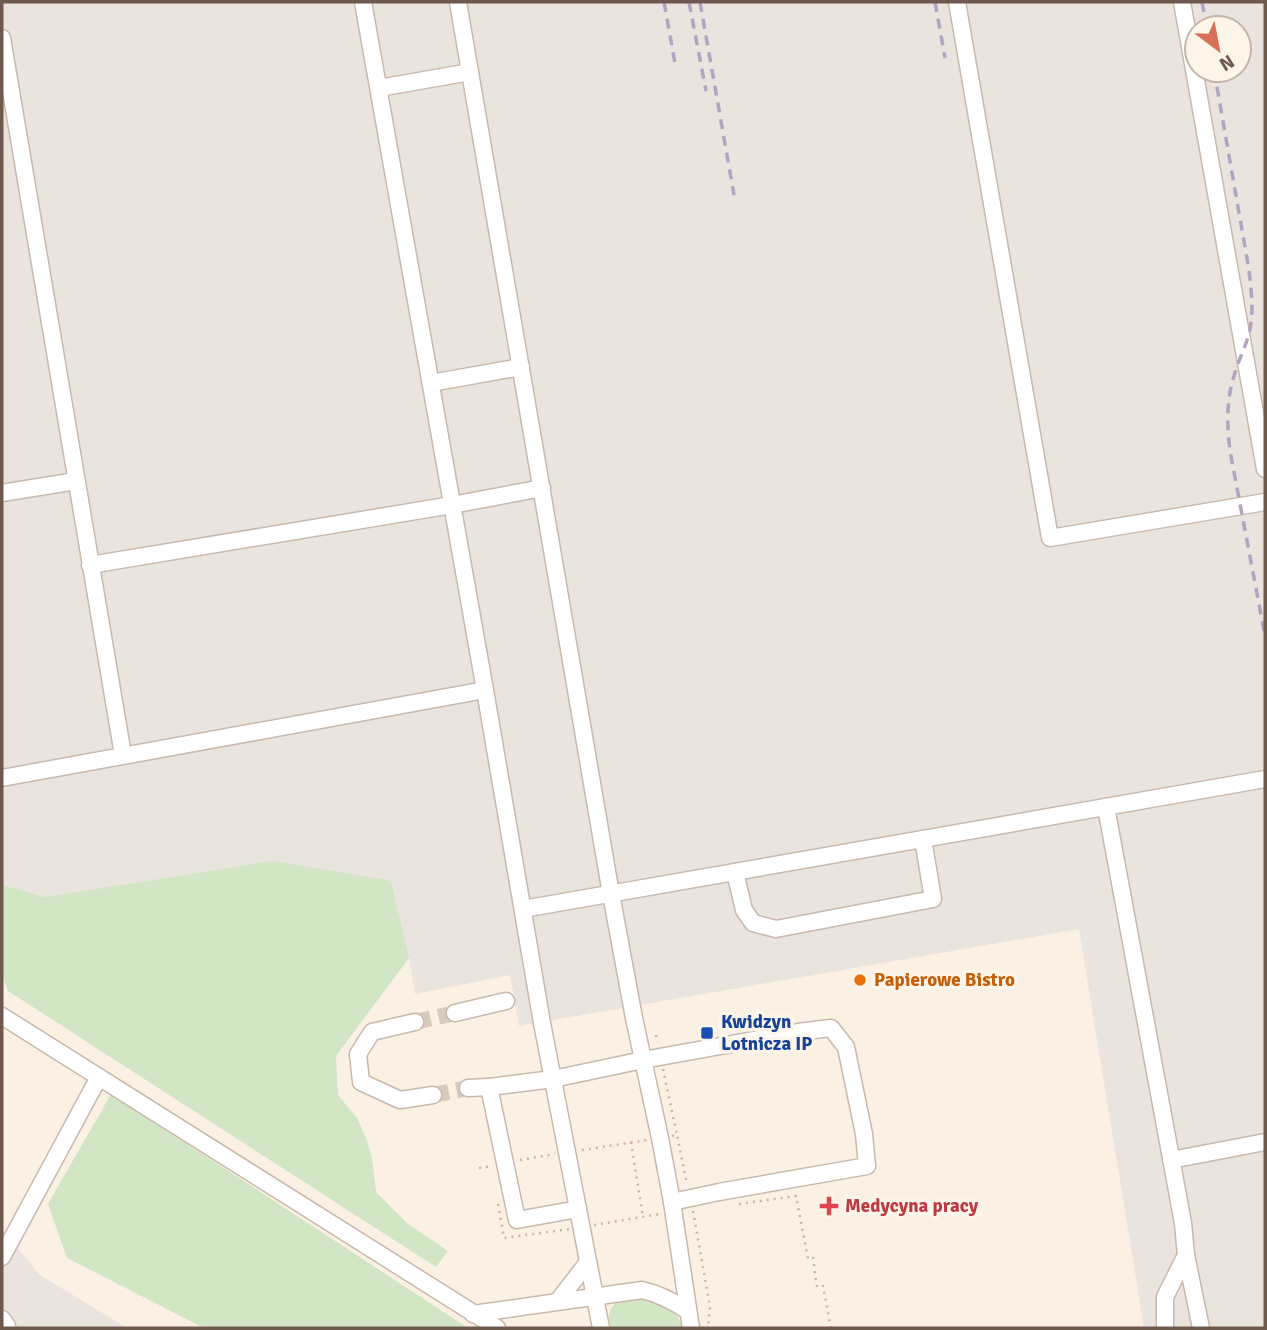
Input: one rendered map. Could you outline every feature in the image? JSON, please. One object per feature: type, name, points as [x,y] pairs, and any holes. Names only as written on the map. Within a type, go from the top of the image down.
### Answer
[{"type":"lane","points":[[363,2],[553,1079],[601,1328]]},
{"type":"lane","points":[[458,2],[611,894],[673,1202],[691,1328]]},
{"type":"lane","points":[[957,2],[1050,538],[1265,502]]},
{"type":"lane","points":[[1182,2],[1265,469]]},
{"type":"lane","points":[[2,38],[123,755]]},
{"type":"lane","points":[[379,88],[470,72]]},
{"type":"lane","points":[[431,383],[521,367]]},
{"type":"lane","points":[[2,493],[76,481]]},
{"type":"lane","points":[[90,565],[542,488]]},
{"type":"lane","points":[[2,778],[485,690]]},
{"type":"lane","points":[[523,909],[1265,779]]},
{"type":"lane","points":[[1105,807],[1184,1223],[1186,1255],[1201,1328]]},
{"type":"lane","points":[[735,872],[744,910],[753,923],[775,929],[933,900],[923,839]]},
{"type":"lane","points":[[455,1013],[506,1001]]},
{"type":"lane","points":[[2,1016],[497,1328]]},
{"type":"lane","points":[[415,1022],[372,1032],[358,1054],[361,1082],[400,1100],[433,1095]]},
{"type":"lane","points":[[468,1088],[553,1079],[643,1060],[831,1028],[846,1047],[864,1134],[867,1166],[673,1202]]},
{"type":"lane","points":[[2,1257],[99,1077]]},
{"type":"lane","points":[[489,1087],[517,1220],[578,1209]]},
{"type":"lane","points":[[1171,1160],[1265,1142]]},
{"type":"lane","points":[[1164,1328],[1165,1297],[1186,1255]]},
{"type":"lane","points":[[558,1301],[588,1262]]},
{"type":"lane","points":[[473,1314],[642,1290],[657,1293],[688,1311]]},
{"type":"path","points":[[656,1035],[677,1135]]},
{"type":"path","points":[[631,1142],[643,1217]]},
{"type":"path","points":[[736,1205],[796,1196],[808,1259],[813,1258],[817,1287],[823,1286],[831,1328]]},
{"type":"path","points":[[699,1210],[693,1209],[710,1307],[708,1328]]},
{"type":"shaded area","points":[[2,2],[1265,2],[1265,1328],[1144,1328],[1079,929],[519,1026],[510,975],[415,994],[409,958],[272,861],[45,897],[2,885]]},
{"type":"shaded area","points":[[2,1229],[40,1275],[127,1328],[2,1328]]},
{"type":"green space","points":[[272,861],[391,881],[409,958],[336,1056],[338,1095],[357,1118],[366,1138],[372,1158],[376,1192],[407,1223],[448,1251],[436,1267],[8,991],[2,974],[2,885],[45,897]]},
{"type":"green space","points":[[111,1094],[468,1328],[204,1328],[67,1258],[48,1204]]},
{"type":"green space","points":[[636,1296],[665,1305],[675,1314],[683,1328],[610,1328],[610,1314],[614,1305]]},
{"type":"tunnel","points":[[415,1022],[455,1013]]},
{"type":"tunnel","points":[[433,1095],[468,1088]]},
{"type":"railway","points":[[664,2],[676,69]]},
{"type":"railway","points":[[689,2],[706,91]]},
{"type":"railway","points":[[700,2],[734,195]]},
{"type":"railway","points":[[935,2],[945,58]]},
{"type":"railway","points":[[1202,2],[1204,14]]},
{"type":"railway","points":[[1216,84],[1252,299],[1250,329],[1230,395],[1229,442],[1265,636]]},
{"type":"place","name":"Papierowe Bistro","points":[[860,980]]},
{"type":"place","name":"Kwidzyn Lotnicza IP","points":[[707,1033]]},
{"type":"place","name":"Medycyna pracy","points":[[829,1206]]}]
